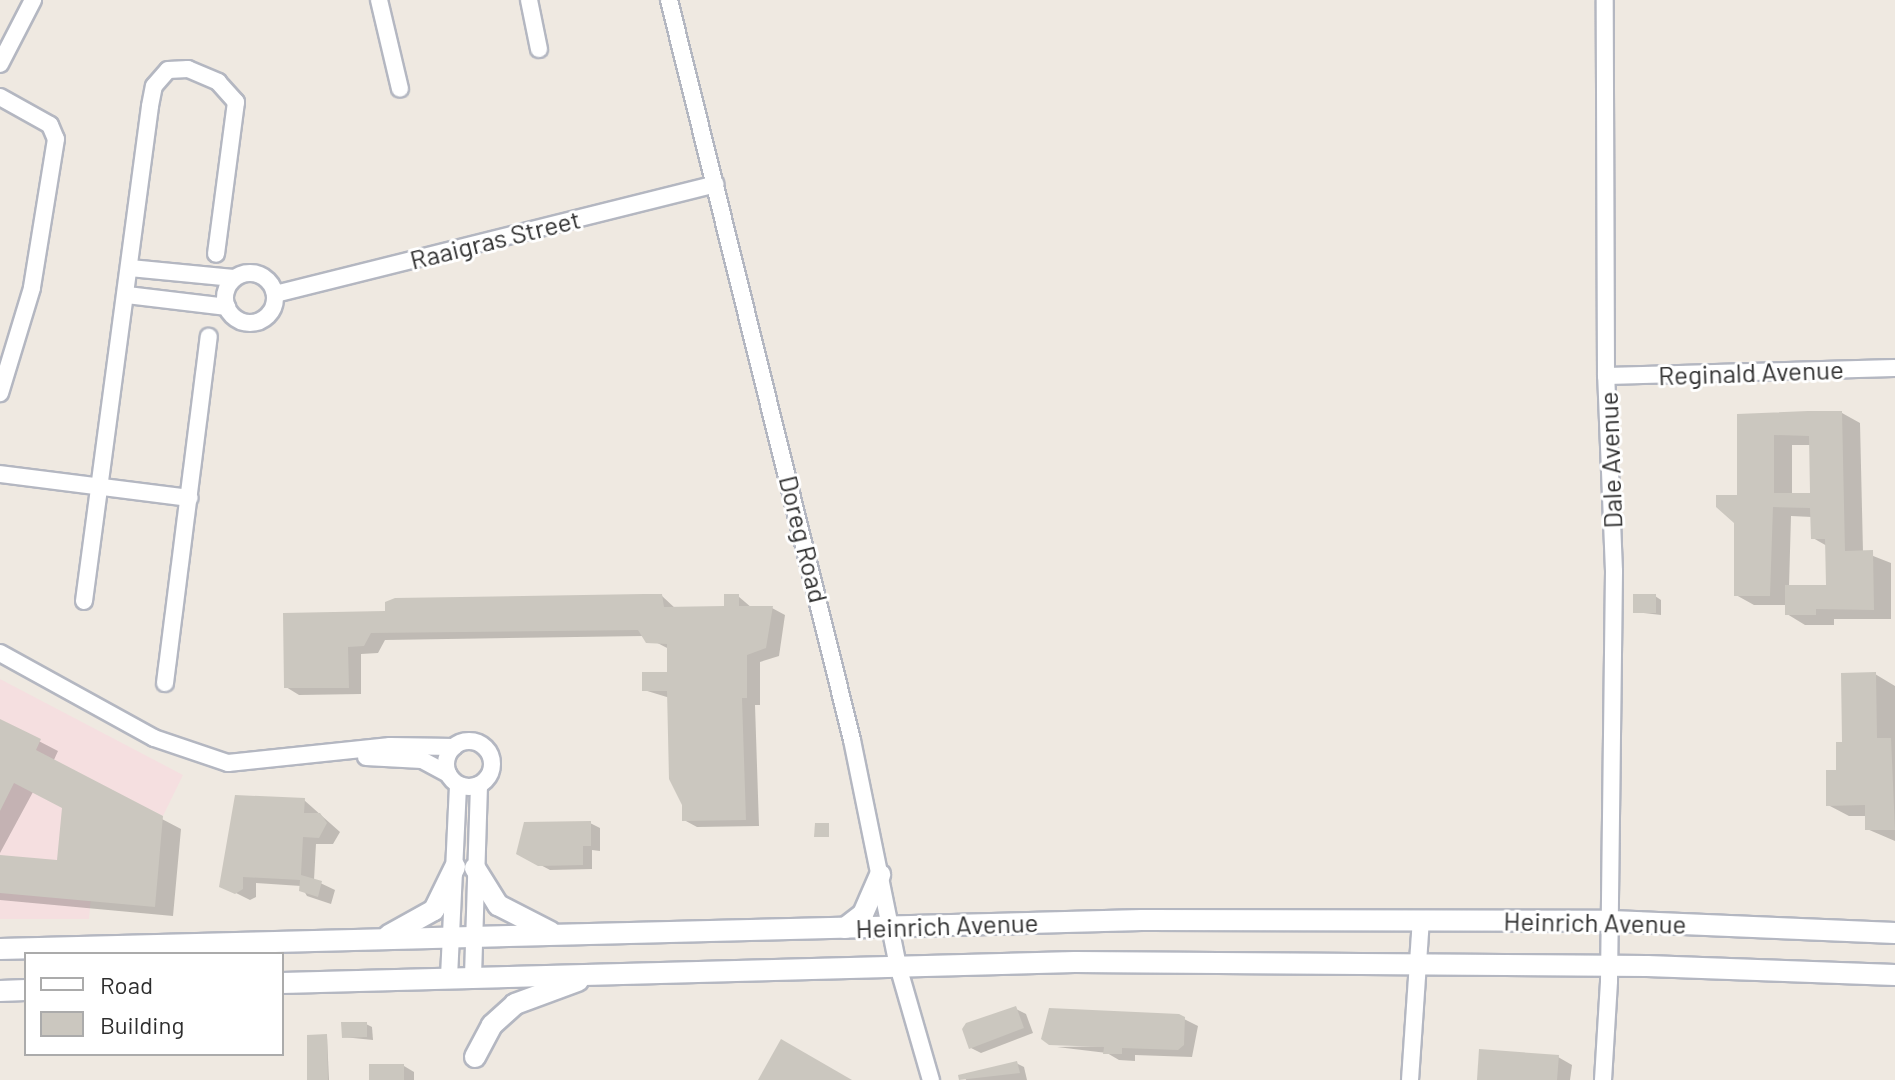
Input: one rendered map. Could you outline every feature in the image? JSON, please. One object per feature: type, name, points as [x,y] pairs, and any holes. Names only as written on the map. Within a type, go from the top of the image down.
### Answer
[{"type":"street","points":[[0,64],[33,0]]},
{"type":"street","points":[[379,0],[400,89]]},
{"type":"street","points":[[529,0],[539,49]]},
{"type":"street","name":"Doreg Road","points":[[669,0],[834,665],[898,966],[931,1080]]},
{"type":"street","name":"Dale Avenue","points":[[1603,1080],[1610,921],[1614,571],[1606,376],[1605,0]]},
{"type":"street","points":[[84,601],[154,86],[161,75],[177,68],[228,88],[236,102],[216,254]]},
{"type":"street","points":[[0,97],[50,125],[56,139],[32,288],[0,393]]},
{"type":"street","name":"Raaigras Street","points":[[275,294],[715,184]]},
{"type":"street","points":[[130,268],[234,278],[248,273],[263,276],[275,294],[271,312],[257,322],[239,321],[227,307],[226,292],[234,278]]},
{"type":"street","points":[[127,295],[227,307]]},
{"type":"street","points":[[165,683],[209,337]]},
{"type":"street","name":"Reginald Avenue","points":[[1606,376],[1895,368]]},
{"type":"street","points":[[0,474],[189,498]]},
{"type":"street","points":[[0,653],[154,738],[228,763],[326,756],[390,746],[454,747],[475,742],[487,751],[490,773],[479,785],[450,938],[449,977]]},
{"type":"street","points":[[454,747],[446,759],[453,779],[474,937],[473,976]]},
{"type":"street","points":[[326,756],[422,760],[453,779],[479,785]]},
{"type":"street","points":[[465,867],[498,905],[557,935]]},
{"type":"street","points":[[378,940],[434,910],[465,867]]},
{"type":"street","points":[[845,928],[863,914],[880,875]]},
{"type":"street","points":[[1410,1080],[1421,920]]},
{"type":"street","name":"Heinrich Avenue","points":[[0,949],[890,926],[1421,920],[1610,921],[1895,933]]},
{"type":"street","name":"Heinrich Avenue","points":[[284,983],[898,966],[1418,964],[1609,966],[1895,975]]},
{"type":"street","points":[[475,1057],[492,1025],[515,1004],[600,973]]},
{"type":"street","points":[[0,991],[24,990]]},
{"type":"shaded area","points":[[0,679],[183,775],[163,816],[101,785],[89,919],[0,919]]},
{"type":"building","points":[[1842,411],[1845,551],[1873,550],[1874,610],[1816,609],[1816,615],[1785,615],[1785,585],[1826,585],[1825,539],[1811,539],[1810,508],[1773,507],[1770,596],[1734,596],[1734,523],[1716,507],[1716,495],[1737,495],[1737,414]],"holes":[[[1774,435],[1809,436],[1810,493],[1774,493]]]},
{"type":"building","points":[[662,594],[664,607],[724,606],[724,594],[739,594],[739,606],[773,606],[766,648],[747,655],[747,698],[742,698],[746,820],[682,821],[682,805],[669,779],[667,691],[642,691],[642,672],[667,672],[667,644],[646,643],[638,630],[371,633],[364,646],[348,647],[349,688],[284,688],[283,613],[385,611],[385,602],[395,598]]},
{"type":"building","points":[[1633,594],[1656,594],[1656,613],[1633,613]]},
{"type":"building","points":[[1876,672],[1877,738],[1891,738],[1895,830],[1865,830],[1865,805],[1826,806],[1826,770],[1836,770],[1836,742],[1842,742],[1841,673]]},
{"type":"building","points":[[0,719],[41,739],[36,750],[163,816],[155,907],[0,893],[0,855],[57,860],[62,808],[14,783],[0,811]]},
{"type":"building","points":[[235,795],[305,798],[304,813],[320,813],[327,823],[319,838],[303,837],[301,875],[322,881],[318,897],[299,891],[300,880],[243,877],[243,889],[235,894],[219,887]]},
{"type":"building","points":[[591,821],[591,846],[583,846],[583,865],[538,866],[516,854],[524,822]]},
{"type":"building","points":[[815,823],[829,823],[829,837],[814,837]]},
{"type":"building","points":[[1016,1006],[1024,1028],[969,1049],[962,1029],[966,1023]]},
{"type":"building","points":[[1049,1008],[1179,1014],[1185,1017],[1184,1045],[1178,1050],[1122,1048],[1122,1054],[1103,1054],[1104,1047],[1049,1045],[1041,1039]]},
{"type":"building","points":[[341,1022],[367,1022],[367,1037],[342,1038]]},
{"type":"building","points":[[327,1034],[328,1080],[307,1080],[307,1035]]},
{"type":"building","points":[[781,1039],[852,1080],[758,1080]]},
{"type":"building","points":[[1479,1049],[1559,1055],[1557,1080],[1477,1080]]},
{"type":"building","points":[[1017,1061],[1020,1073],[959,1080],[958,1075]]},
{"type":"building","points":[[369,1064],[404,1064],[404,1080],[369,1080]]}]
